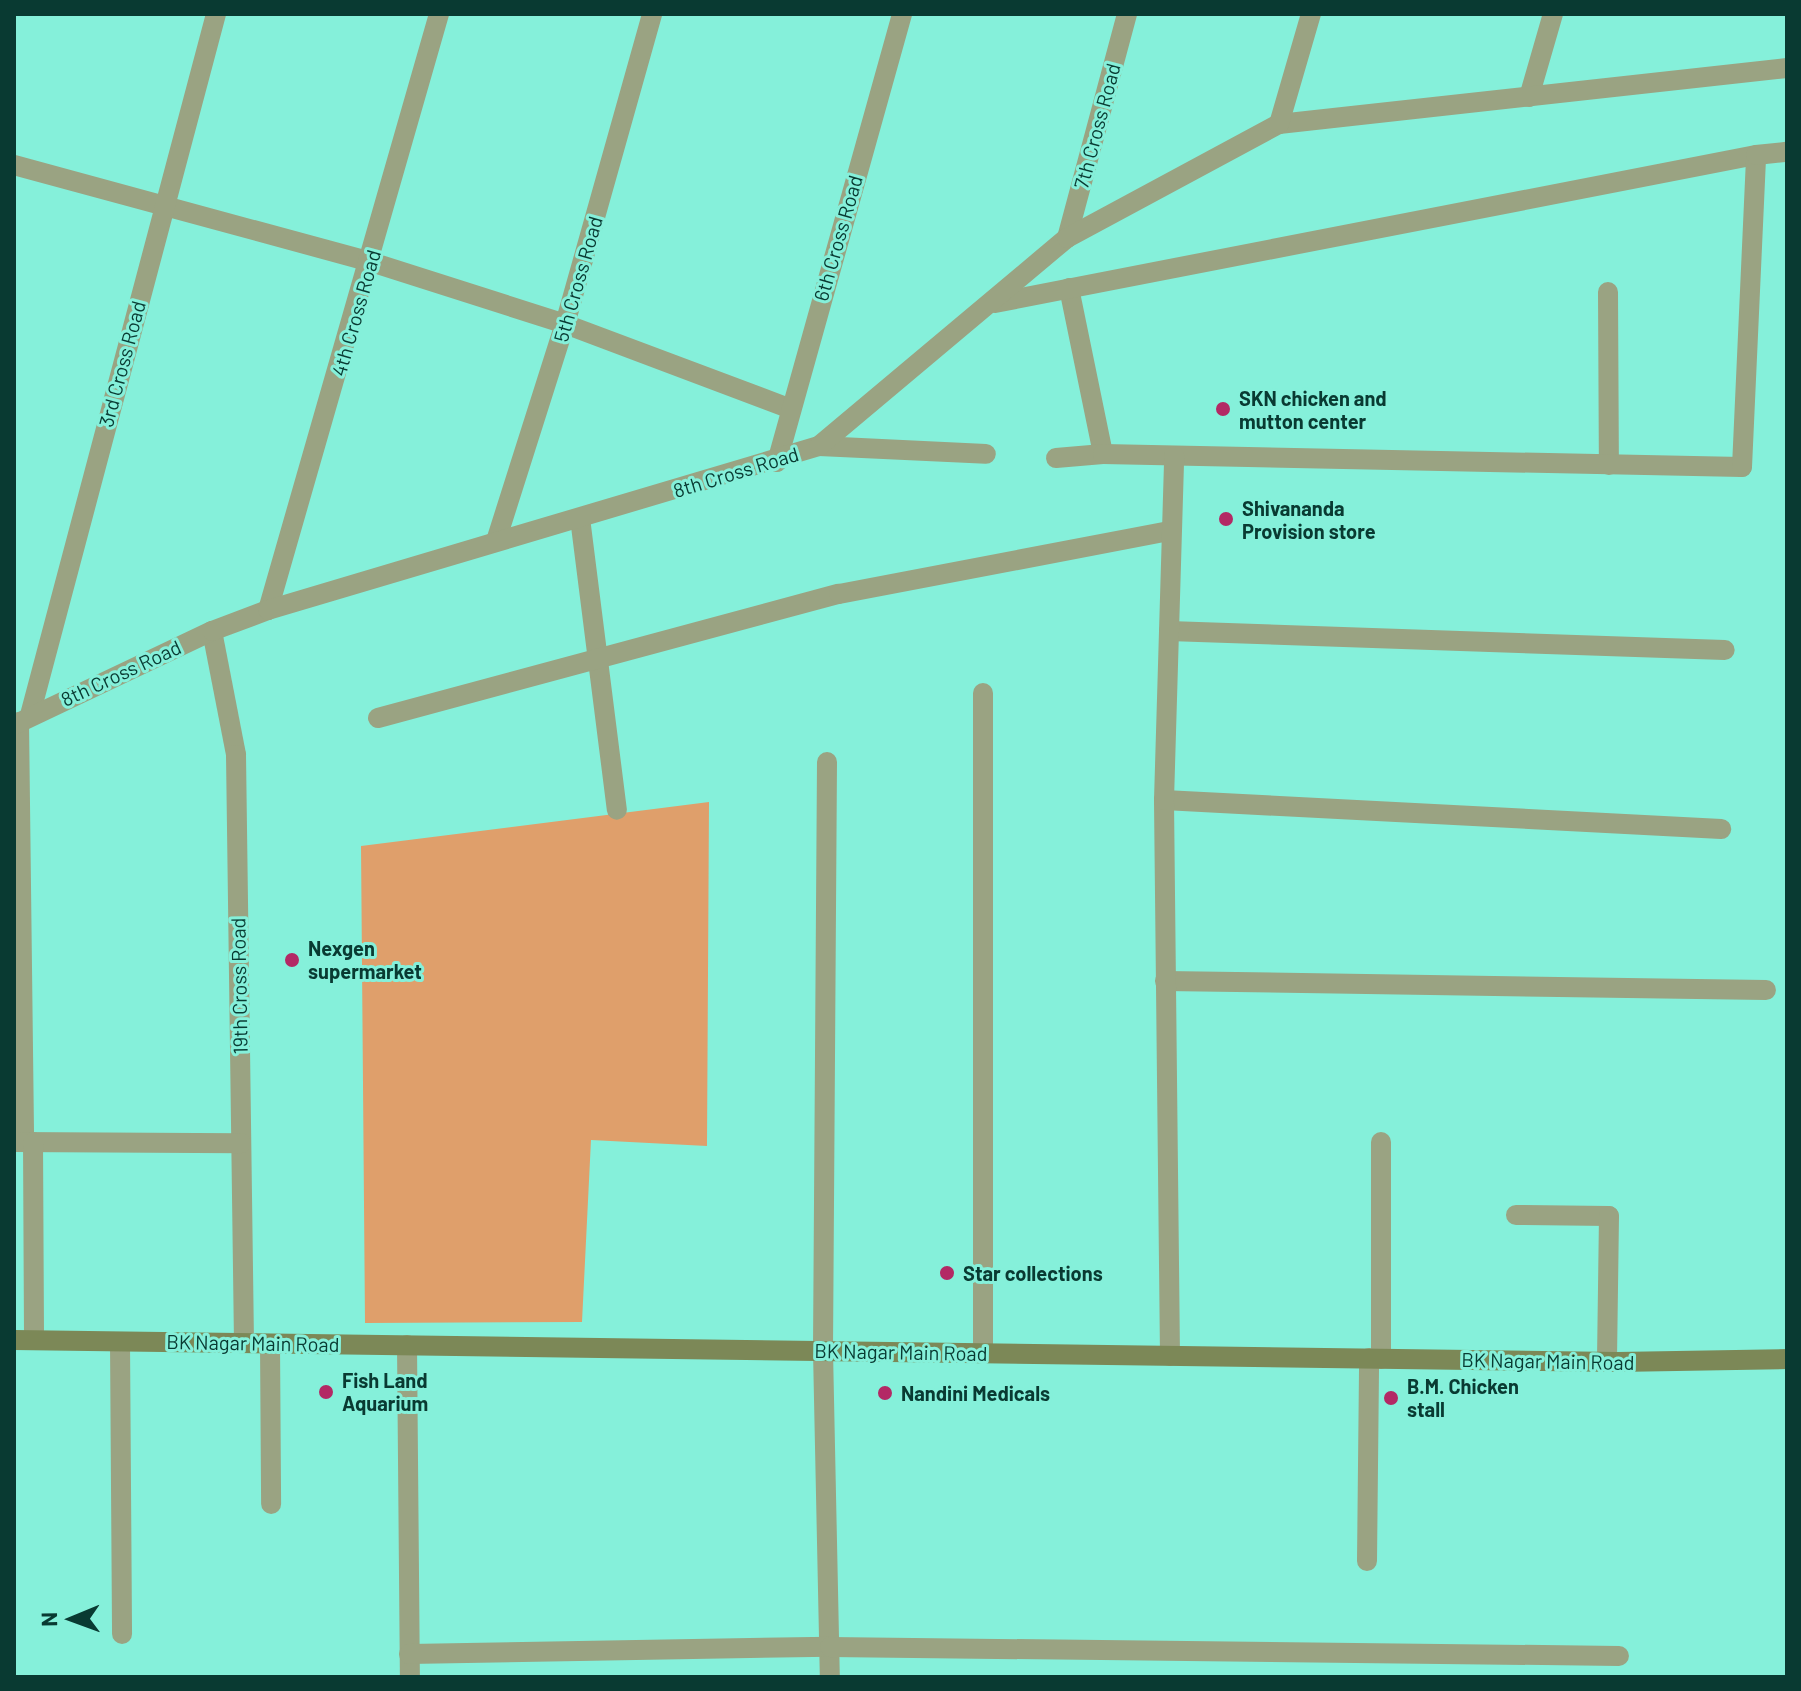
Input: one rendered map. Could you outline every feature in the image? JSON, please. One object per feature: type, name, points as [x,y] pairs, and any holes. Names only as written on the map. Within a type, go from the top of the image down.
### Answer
[{"type":"street","name":"3rd Cross Road","points":[[24,1340],[24,1142],[18,902],[21,721],[216,14]]},
{"type":"street","name":"4th Cross Road","points":[[268,610],[371,262],[439,14]]},
{"type":"street","name":"5th Cross Road","points":[[496,541],[565,324],[652,14]]},
{"type":"street","name":"6th Cross Road","points":[[777,462],[789,408],[902,14]]},
{"type":"street","name":"7th Cross Road","points":[[1067,238],[1127,14]]},
{"type":"street","points":[[1311,14],[1279,124],[1787,68]]},
{"type":"street","points":[[1529,97],[1553,14]]},
{"type":"street","name":"8th Cross Road","points":[[21,721],[212,631],[268,610],[496,541],[777,462],[819,446],[995,303],[1067,238],[1279,124]]},
{"type":"street","points":[[995,303],[1756,155],[1787,152]]},
{"type":"street","points":[[1056,458],[1103,454],[1742,467],[1756,155]]},
{"type":"street","points":[[14,165],[162,209],[371,262],[565,324],[789,408]]},
{"type":"street","points":[[1069,288],[1103,454]]},
{"type":"street","points":[[1608,292],[1609,465]]},
{"type":"street","points":[[819,446],[986,454]]},
{"type":"street","points":[[1170,1356],[1164,800],[1169,531],[1174,456]]},
{"type":"street","points":[[580,518],[617,810]]},
{"type":"street","points":[[378,718],[839,594],[1169,531]]},
{"type":"street","name":"19th Cross Road","points":[[212,631],[236,755],[244,1343]]},
{"type":"street","points":[[1169,631],[1725,650]]},
{"type":"street","points":[[983,693],[983,1353]]},
{"type":"street","points":[[827,762],[823,1351],[830,1677]]},
{"type":"street","points":[[1164,800],[1721,829]]},
{"type":"street","points":[[1165,981],[1766,990]]},
{"type":"street","points":[[24,1142],[241,1143]]},
{"type":"street","points":[[1367,1561],[1381,1142]]},
{"type":"street","points":[[1516,1215],[1609,1216],[1607,1362]]},
{"type":"street","name":"BK Nagar Main Road","points":[[24,1340],[1607,1362],[1787,1359]]},
{"type":"street","points":[[120,1342],[122,1634]]},
{"type":"street","points":[[270,1344],[271,1504]]},
{"type":"street","points":[[407,1345],[410,1677]]},
{"type":"street","points":[[409,1654],[830,1647],[1619,1656]]},
{"type":"shaded area","points":[[709,802],[707,1146],[591,1140],[582,1322],[365,1323],[361,846]]},
{"type":"place","name":"SKN chicken and mutton center","points":[[1223,409]]},
{"type":"place","name":"Shivananda Provision store","points":[[1226,519]]},
{"type":"place","name":"Nexgen supermarket","points":[[292,960]]},
{"type":"place","name":"Star collections","points":[[947,1273]]},
{"type":"place","name":"Fish Land Aquarium","points":[[326,1392]]},
{"type":"place","name":"Nandini Medicals","points":[[885,1393]]},
{"type":"place","name":"B.M. Chicken stall","points":[[1391,1398]]}]
